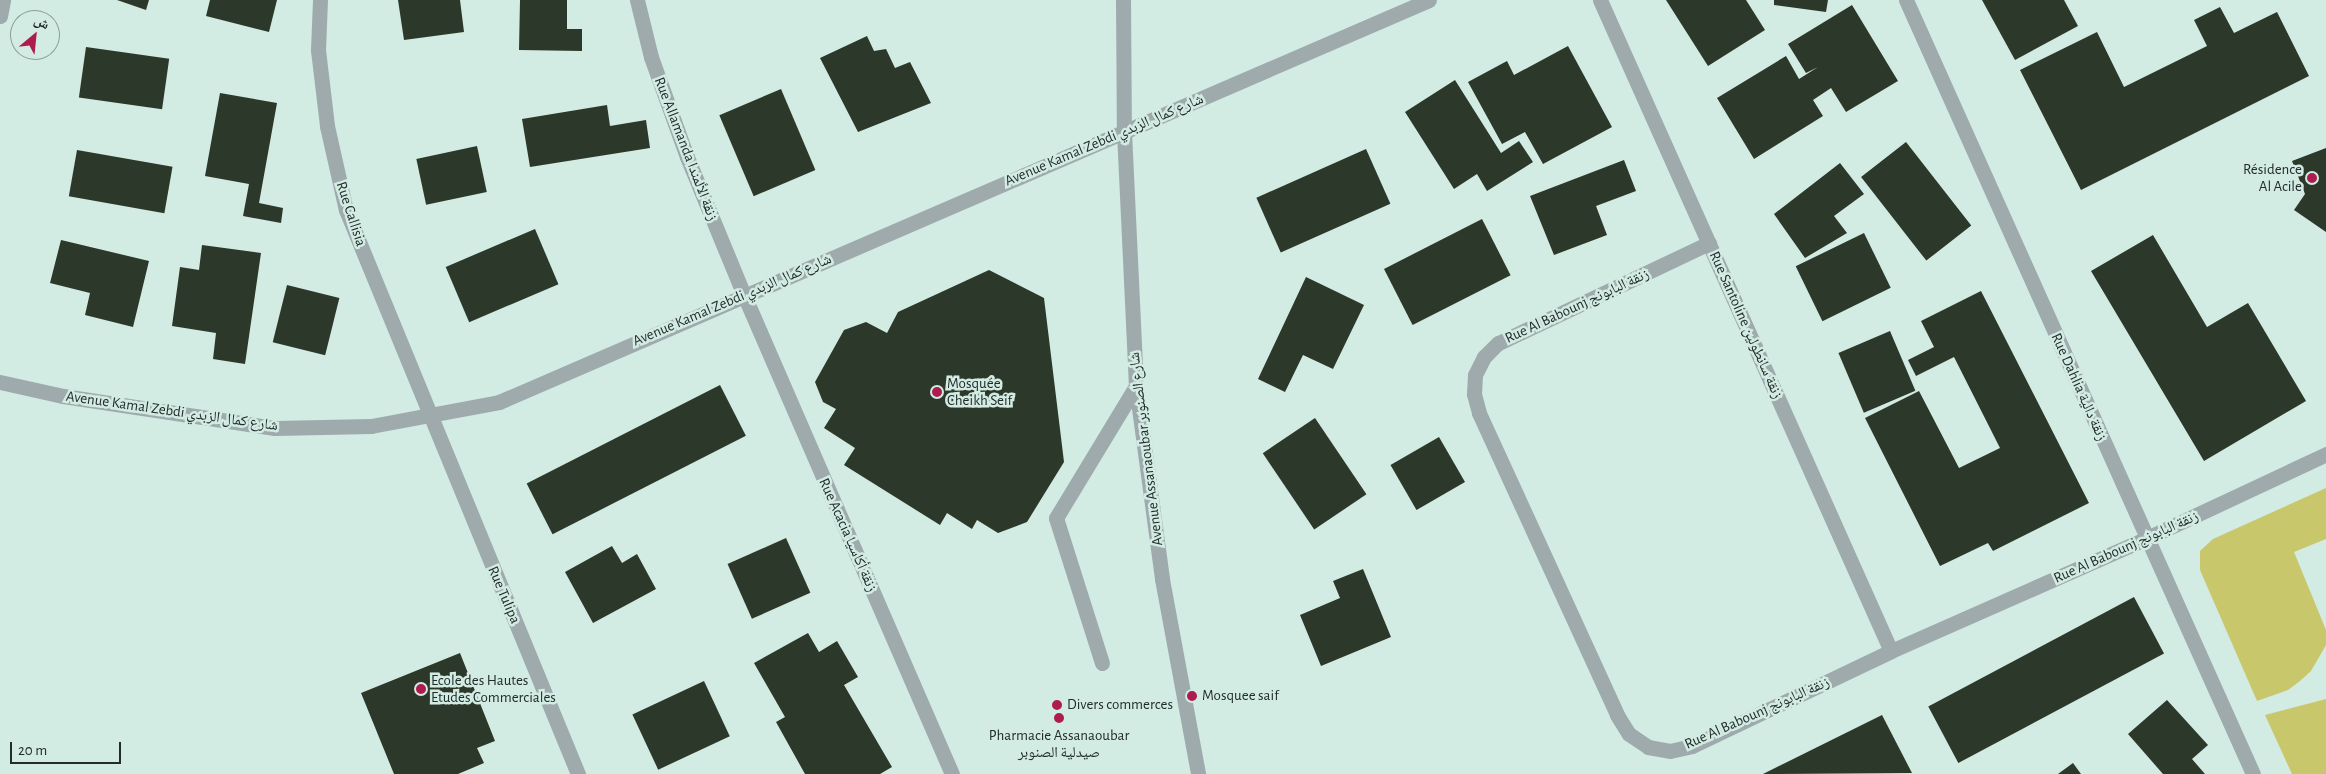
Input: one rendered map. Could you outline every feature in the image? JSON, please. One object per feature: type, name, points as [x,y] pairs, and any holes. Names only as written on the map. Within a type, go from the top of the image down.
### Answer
[{"type":"street","points":[[0,16],[3,0]]},
{"type":"street","name":"Rue Callisia","points":[[320,0],[318,50],[326,126],[346,210],[430,417]]},
{"type":"street","name":"Rue Allamanda زنقة الألمندا","points":[[637,0],[651,57],[687,157],[744,295]]},
{"type":"street","name":"Avenue Assanaoubar شارع الصنوبر","points":[[1123,0],[1124,132],[1136,386],[1162,579],[1198,774]]},
{"type":"street","name":"Avenue Kamal Zebdi شارع كمال الزبدي","points":[[0,382],[63,396],[275,428],[371,426],[430,417],[500,402],[1429,0]]},
{"type":"street","name":"Rue Santoline زنقة سانطولين","points":[[1600,0],[1891,651]]},
{"type":"street","name":"Rue Dahlia زنقة دالية","points":[[1906,0],[2253,774]]},
{"type":"street","name":"Rue Al Babounj زنقة البابونج","points":[[1709,243],[1498,344],[1484,357],[1475,375],[1474,394],[1479,413],[1617,715],[1629,734],[1648,746],[1670,751],[1692,746],[1891,651],[2147,538],[2326,454]]},
{"type":"street","name":"Rue Acacia زنقة أكاسيا","points":[[744,295],[952,774]]},
{"type":"street","points":[[1102,663],[1056,518],[1136,386]]},
{"type":"street","name":"Rue Tulipa","points":[[430,417],[578,774]]},
{"type":"shaded area","points":[[2326,488],[2326,539],[2294,552],[2326,630],[2326,645],[2311,671],[2300,681],[2288,690],[2257,701],[2200,570],[2200,551],[2213,539]]},
{"type":"shaded area","points":[[2326,699],[2326,774],[2292,774],[2265,715]]},
{"type":"building","points":[[117,0],[149,0],[146,10]]},
{"type":"building","points":[[210,0],[277,0],[269,32],[206,16]]},
{"type":"building","points":[[398,0],[460,0],[464,32],[404,40]]},
{"type":"building","points":[[520,0],[567,0],[567,29],[582,29],[582,51],[519,50]]},
{"type":"building","points":[[1666,0],[1746,0],[1765,30],[1708,66]]},
{"type":"building","points":[[1774,0],[1828,0],[1826,12],[1774,5]]},
{"type":"building","points":[[1982,0],[2064,0],[2078,26],[2015,60]]},
{"type":"building","points":[[1852,5],[1898,81],[1846,112],[1831,88],[1813,100],[1823,116],[1754,159],[1717,98],[1786,56],[1799,79],[1818,67],[1806,73],[1788,44]]},
{"type":"building","points":[[2220,7],[2234,33],[2277,12],[2309,76],[2081,190],[2020,70],[2097,32],[2124,87],[2207,46],[2194,20]]},
{"type":"building","points":[[867,36],[874,51],[886,49],[895,68],[910,62],[931,103],[858,132],[820,58]]},
{"type":"building","points":[[1568,46],[1612,127],[1543,164],[1525,132],[1502,144],[1468,82],[1507,61],[1514,75]]},
{"type":"building","points":[[86,47],[169,59],[162,109],[79,98]]},
{"type":"building","points":[[1455,80],[1501,153],[1519,141],[1533,162],[1487,191],[1477,174],[1454,189],[1405,112]]},
{"type":"building","points":[[781,89],[815,170],[754,196],[719,115]]},
{"type":"building","points":[[220,93],[277,103],[259,203],[283,208],[281,223],[243,216],[249,184],[205,176]]},
{"type":"building","points":[[607,105],[610,126],[646,120],[650,148],[530,167],[522,119]]},
{"type":"building","points":[[1906,142],[1971,226],[1926,261],[1861,177]]},
{"type":"building","points":[[477,146],[487,192],[426,205],[416,159]]},
{"type":"building","name":"Résidence Al Acile","points":[[2326,148],[2326,232],[2294,210],[2305,194],[2292,161]]},
{"type":"building","points":[[1366,149],[1390,204],[1281,253],[1256,198]]},
{"type":"building","points":[[77,150],[173,167],[164,213],[69,196]]},
{"type":"building","points":[[1624,160],[1636,191],[1596,206],[1607,235],[1554,255],[1530,196]]},
{"type":"building","points":[[1840,163],[1864,194],[1834,216],[1847,233],[1805,258],[1774,214]]},
{"type":"building","points":[[1482,219],[1511,275],[1413,325],[1384,269]]},
{"type":"building","points":[[535,229],[558,284],[469,322],[446,267]]},
{"type":"building","points":[[1864,233],[1891,288],[1822,321],[1796,266]]},
{"type":"building","points":[[2153,235],[2207,327],[2248,303],[2306,401],[2204,461],[2091,271]]},
{"type":"building","points":[[61,240],[149,261],[133,327],[85,315],[90,293],[50,283]]},
{"type":"building","points":[[202,245],[261,253],[245,364],[213,359],[216,333],[172,326],[180,267],[199,270]]},
{"type":"building","name":"Mosquée Cheikh Seif","points":[[989,270],[1044,298],[1064,462],[1027,522],[998,533],[977,520],[972,529],[947,513],[940,525],[844,465],[855,448],[824,428],[836,409],[823,402],[815,382],[844,330],[866,322],[887,333],[898,312]]},
{"type":"building","points":[[1306,277],[1364,305],[1333,369],[1303,355],[1285,392],[1258,379]]},
{"type":"building","points":[[287,285],[339,298],[325,355],[273,342]]},
{"type":"building","points":[[1981,291],[2089,503],[1993,551],[1988,543],[1940,566],[1865,418],[1919,391],[1959,468],[2000,448],[1954,357],[1916,376],[1908,360],[1934,347],[1921,321]]},
{"type":"building","points":[[1890,331],[1915,391],[1864,413],[1838,353]]},
{"type":"building","points":[[720,385],[746,436],[553,534],[527,484]]},
{"type":"building","points":[[1315,418],[1366,494],[1314,530],[1263,453]]},
{"type":"building","points":[[1439,437],[1465,482],[1417,510],[1391,465]]},
{"type":"building","points":[[786,538],[810,593],[752,619],[728,564]]},
{"type":"building","points":[[612,546],[622,563],[637,554],[656,589],[593,623],[565,572]]},
{"type":"building","points":[[1363,569],[1391,637],[1321,666],[1300,615],[1340,598],[1333,581]]},
{"type":"building","points":[[2134,597],[2164,654],[1958,763],[1928,706]]},
{"type":"building","points":[[808,633],[819,652],[837,641],[858,677],[844,685],[892,767],[880,774],[805,774],[776,722],[785,717],[754,663]]},
{"type":"building","points":[[460,653],[495,741],[477,748],[484,763],[458,774],[394,774],[361,693]]},
{"type":"building","points":[[704,681],[730,736],[658,770],[632,714]]},
{"type":"building","points":[[2167,700],[2208,745],[2192,759],[2205,774],[2163,774],[2128,734]]},
{"type":"building","points":[[1882,715],[1912,773],[1763,774]]},
{"type":"building","points":[[2073,763],[2081,774],[2058,774]]},
{"type":"place","name":"Résidence Al Acile","points":[[2312,178]]},
{"type":"place","name":"Mosquée Cheikh Seif","points":[[937,392]]},
{"type":"place","name":"Ecole des Hautes Etudes Commerciales","points":[[421,689]]},
{"type":"place","name":"Mosquee saif","points":[[1192,696]]},
{"type":"place","name":"Divers commerces","points":[[1057,705]]},
{"type":"place","name":"Pharmacie Assanaoubar صيدلية الصنوبر","points":[[1059,718]]}]
